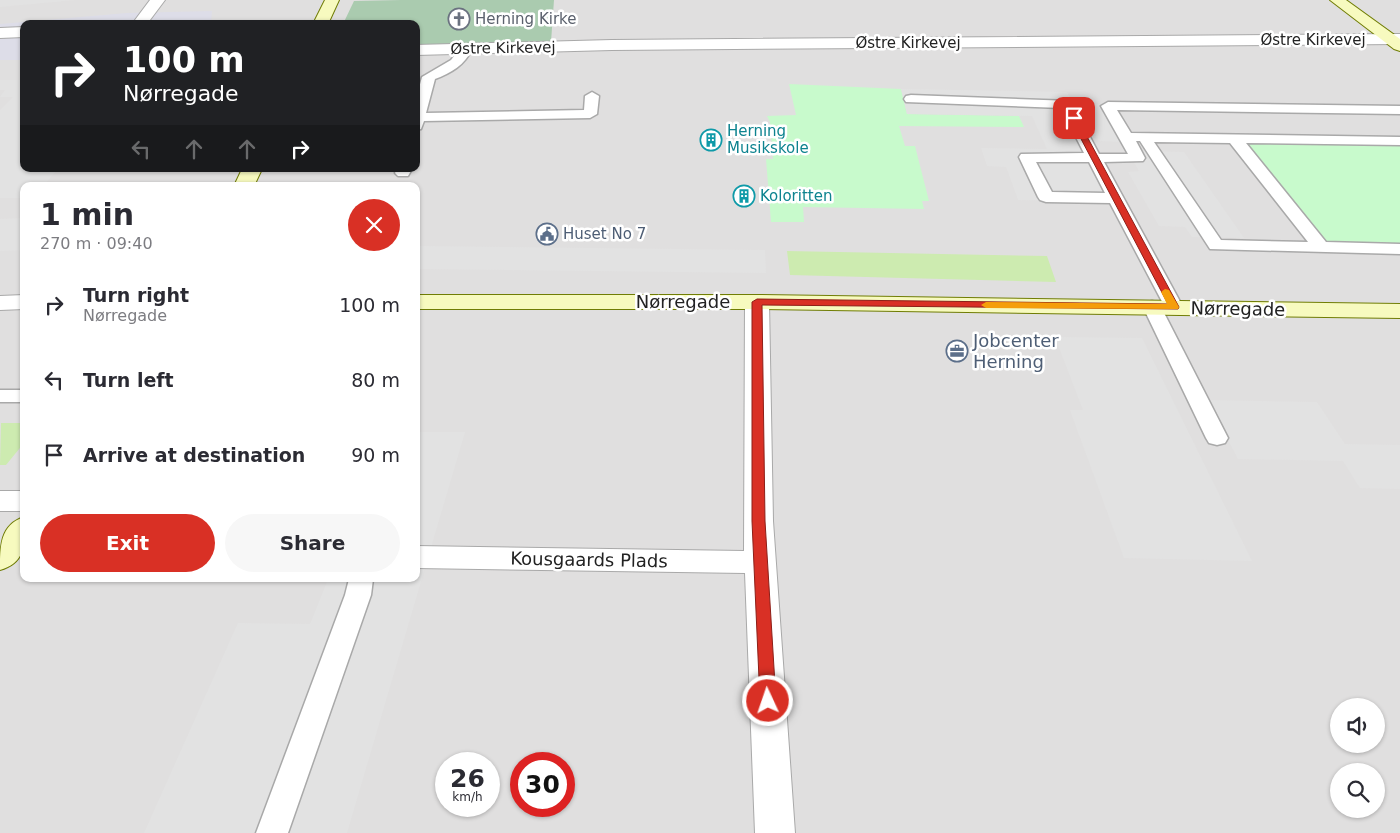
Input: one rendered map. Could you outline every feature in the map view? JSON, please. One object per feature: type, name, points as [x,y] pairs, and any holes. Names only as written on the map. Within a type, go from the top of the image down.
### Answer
[{"type":"street","points":[[142,20],[158,0]]},
{"type":"street","points":[[322,20],[332,0]]},
{"type":"street","points":[[1337,0],[1397,42]]},
{"type":"street","points":[[0,33],[20,32]]},
{"type":"street","name":"Østre Kirkevej","points":[[420,50],[612,45],[1397,42]]},
{"type":"street","points":[[0,303],[20,302]]},
{"type":"street","name":"Nørregade","points":[[420,302],[757,302],[1400,311]]},
{"type":"street","points":[[757,302],[758,521],[775,833]]},
{"type":"street","points":[[0,501],[20,501]]},
{"type":"street","points":[[0,559],[20,532]]},
{"type":"street","name":"Kousgaards Plads","points":[[420,557],[761,562]]},
{"type":"lane","points":[[420,110],[429,77],[445,71],[464,56],[466,49]]},
{"type":"lane","points":[[420,121],[590,114],[592,96]]},
{"type":"lane","points":[[911,99],[1066,104],[1116,198],[1217,438]]},
{"type":"lane","points":[[1116,198],[1046,197],[1026,157],[1138,158],[1108,106],[1400,110]]},
{"type":"lane","points":[[1126,137],[1400,141]]},
{"type":"lane","points":[[1144,137],[1216,245],[1400,249]]},
{"type":"lane","points":[[1234,138],[1321,247]]},
{"type":"lane","points":[[0,396],[20,396]]},
{"type":"lane","points":[[272,833],[358,595],[360,582]]},
{"type":"shaded area","points":[[0,0],[1400,0],[1400,833],[0,833]]},
{"type":"shaded area","points":[[0,0],[76,0],[0,7]]},
{"type":"shaded area","points":[[212,11],[211,20],[46,20],[127,13]]},
{"type":"shaded area","points":[[20,22],[20,60],[0,60],[0,24]]},
{"type":"shaded area","points":[[0,80],[20,80],[20,172],[55,172],[47,182],[20,182],[20,198],[0,198],[0,110],[13,97],[0,97],[5,90],[0,90]]},
{"type":"shaded area","points":[[901,89],[1067,92],[1127,202],[1018,200],[1006,167],[987,166],[981,148],[1047,149],[1032,116],[907,114]]},
{"type":"shaded area","points":[[1078,104],[1112,104],[1142,151],[1184,152],[1244,238],[1192,237],[1185,227],[1159,226],[1128,172],[1139,171],[1122,142],[1099,141]]},
{"type":"shaded area","points":[[20,218],[20,250],[0,251],[0,219]]},
{"type":"shaded area","points":[[420,246],[765,250],[766,273],[420,269]]},
{"type":"shaded area","points":[[1055,337],[1142,338],[1252,561],[1124,558],[1070,410],[1083,410]]},
{"type":"shaded area","points":[[1207,400],[1317,402],[1345,444],[1400,445],[1400,489],[1360,488],[1343,461],[1238,459]]},
{"type":"shaded area","points":[[420,432],[465,432],[347,833],[144,833],[238,623],[310,624],[327,582],[420,582]]},
{"type":"green space","points":[[554,0],[551,42],[420,45],[420,20],[345,20],[354,1]]},
{"type":"green space","points":[[789,84],[901,89],[907,114],[1019,116],[1024,127],[899,126],[905,146],[915,146],[929,201],[922,201],[924,209],[803,207],[804,222],[771,222],[766,159],[773,159],[770,122],[767,116],[796,115]]},
{"type":"green space","points":[[1234,138],[1400,141],[1400,249],[1321,247]]},
{"type":"green space","points":[[787,251],[1047,256],[1056,282],[790,275]]},
{"type":"green space","points":[[1,423],[20,423],[20,448],[6,465],[0,465]]},
{"type":"slow traffic","points":[[986,305],[1174,307],[1165,292]]},
{"type":"place","name":"Herning Kirke","points":[[459,19]]},
{"type":"place","name":"Herning Musikskole","points":[[711,140]]},
{"type":"place","name":"Koloritten","points":[[744,196]]},
{"type":"place","name":"Huset No 7","points":[[547,234]]},
{"type":"place","name":"Jobcenter Herning","points":[[957,351]]},
{"type":"route","points":[[768,701],[758,521],[757,302],[1174,307],[1074,118]]}]
